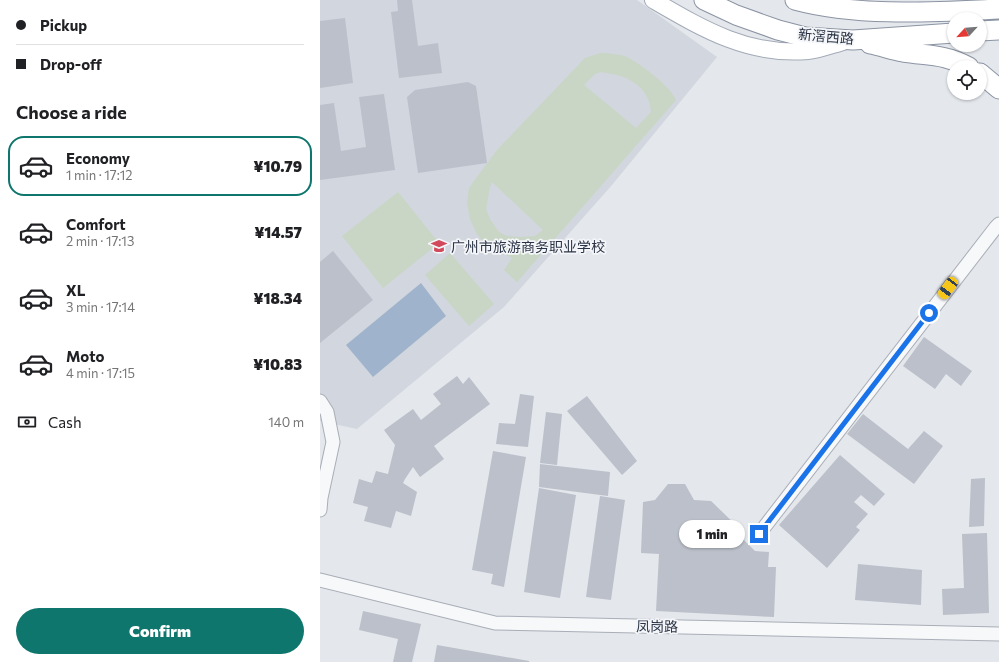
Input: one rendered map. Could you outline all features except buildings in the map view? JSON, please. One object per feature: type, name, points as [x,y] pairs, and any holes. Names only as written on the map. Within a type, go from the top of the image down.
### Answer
[{"type":"highway","name":"新滘西路","points":[[794,0],[849,9],[929,12],[999,9]]},
{"type":"highway","points":[[929,12],[959,0]]},
{"type":"highway","name":"新滘西路","points":[[715,3],[736,15],[778,30],[805,37],[854,40],[947,33]]},
{"type":"highway","points":[[987,31],[999,30]]},
{"type":"highway","points":[[854,40],[904,52],[950,58],[954,60]]},
{"type":"highway","points":[[987,79],[999,90]]},
{"type":"main road","points":[[653,0],[702,28],[752,47],[782,52],[809,51],[854,40]]},
{"type":"street","points":[[759,534],[999,224]]},
{"type":"street","points":[[320,401],[327,412],[332,442],[320,510]]},
{"type":"street","name":"凤岗路","points":[[320,580],[495,623],[999,634]]},
{"type":"shaded area","name":"广州市旅游商务职业学校","points":[[320,0],[637,0],[717,57],[612,185],[504,307],[357,429],[320,421]]},
{"type":"green space","points":[[600,53],[627,57],[655,76],[668,89],[676,100],[517,282],[504,270],[512,258],[484,243],[477,234],[470,219],[467,203],[469,188],[497,150],[585,58]],"holes":[[[601,72],[610,73],[627,79],[641,88],[646,94],[651,112],[636,128],[584,85],[595,74]],[[492,182],[543,230],[535,236],[520,237],[507,236],[499,232],[490,219],[486,209]]]},
{"type":"green space","points":[[398,192],[439,243],[383,288],[342,236]]},
{"type":"green space","points":[[450,253],[494,304],[469,326],[425,275]]},
{"type":"water","points":[[421,283],[446,316],[373,377],[346,345]]},
{"type":"place","name":"广州市旅游商务职业学校","points":[[439,246]]},
{"type":"route","points":[[759,534],[929,313]]}]
